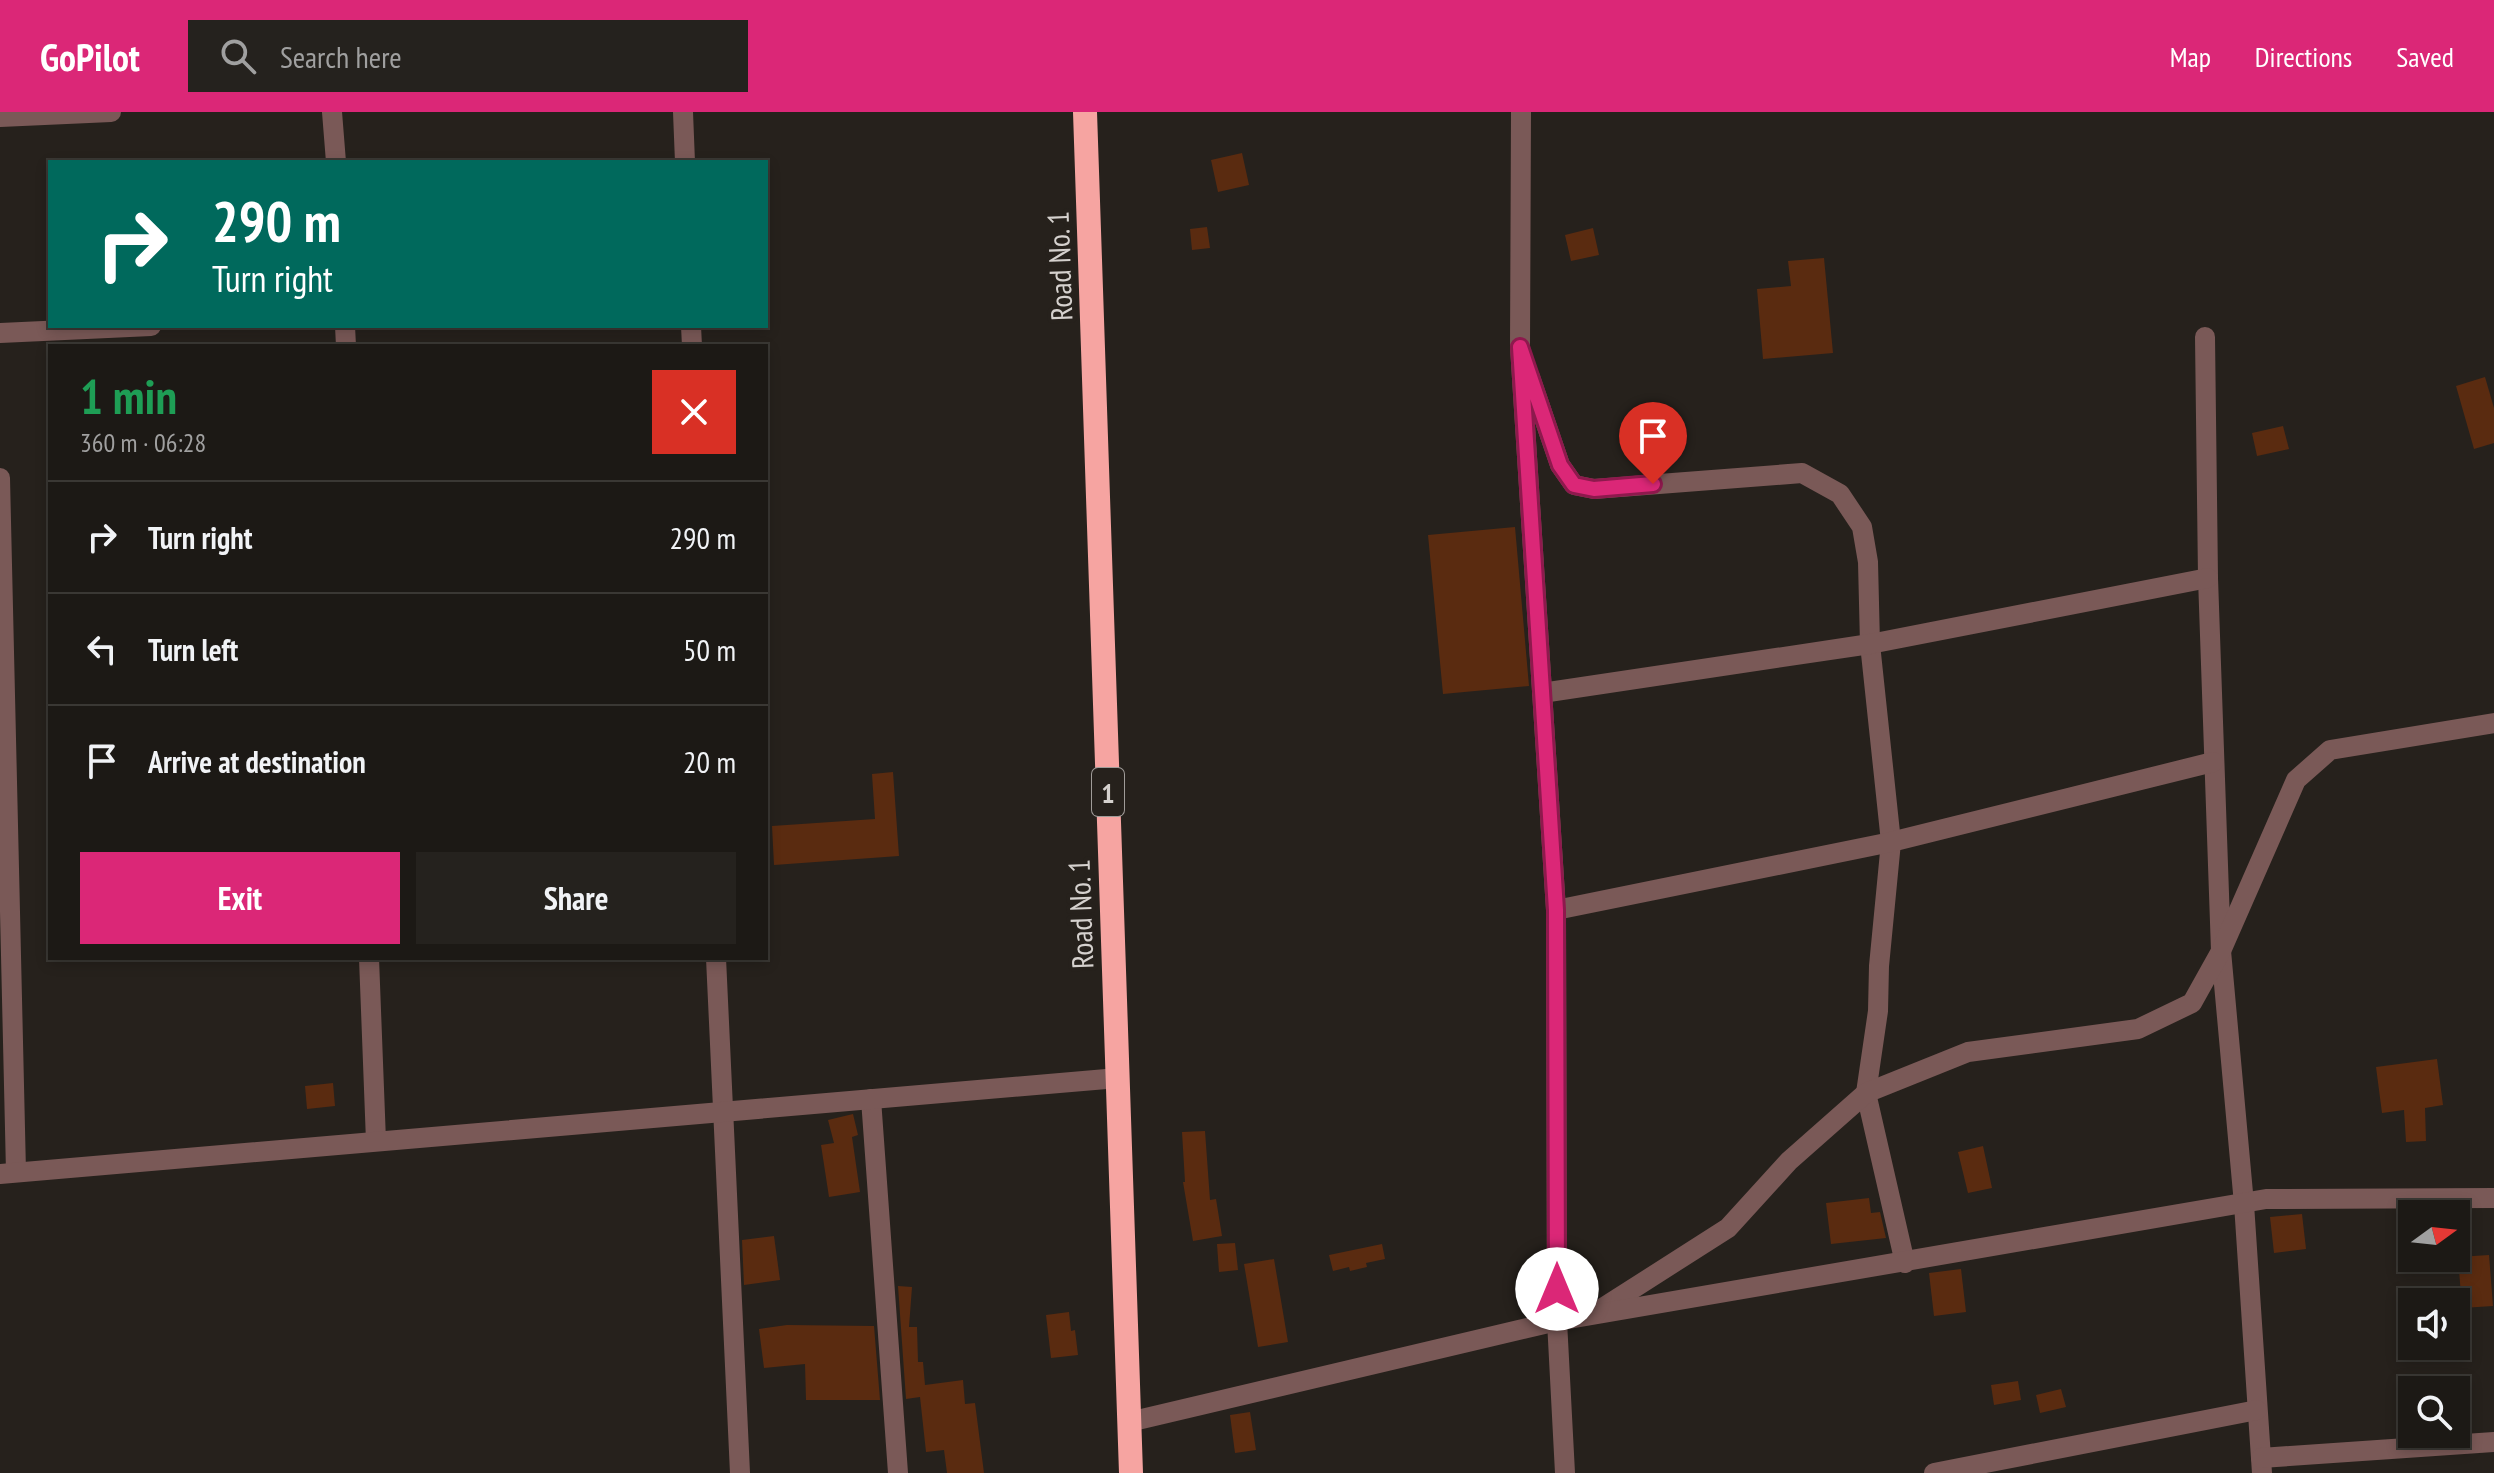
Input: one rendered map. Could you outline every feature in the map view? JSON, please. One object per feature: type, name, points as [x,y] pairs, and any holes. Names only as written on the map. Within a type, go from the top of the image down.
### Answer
[{"type":"highway","name":"Road No. 1","points":[[1085,112],[1131,1473]]},
{"type":"street","points":[[0,117],[111,112]]},
{"type":"street","points":[[332,112],[336,160]]},
{"type":"street","points":[[683,112],[685,160]]},
{"type":"street","points":[[1521,112],[1520,347],[1556,910],[1557,1321],[1565,1473]]},
{"type":"street","points":[[0,333],[108,328]]},
{"type":"street","points":[[2205,337],[2208,578],[2221,951],[2244,1204],[2261,1466],[2494,1442]]},
{"type":"street","points":[[1520,347],[1560,465],[1574,485],[1594,489],[1802,473],[1840,494],[1862,527],[1868,562],[1870,644],[1891,842],[1879,966],[1878,1011],[1866,1093],[1905,1263]]},
{"type":"street","points":[[0,478],[8,1173],[1118,1078]]},
{"type":"street","points":[[1542,693],[1870,644],[2208,578]]},
{"type":"street","points":[[1592,1315],[1728,1228],[1789,1161],[1866,1093],[1968,1052],[2138,1029],[2192,1003],[2221,951],[2296,780],[2330,750],[2494,723]]},
{"type":"street","points":[[1556,910],[1891,842],[2213,762]]},
{"type":"street","points":[[369,960],[376,1141]]},
{"type":"street","points":[[716,960],[740,1473]]},
{"type":"street","points":[[871,1099],[898,1473]]},
{"type":"street","points":[[1129,1422],[1557,1321],[2266,1199],[2494,1198]]},
{"type":"street","points":[[1934,1473],[2257,1410]]},
{"type":"building","points":[[1242,153],[1249,185],[1218,192],[1211,160]]},
{"type":"building","points":[[1207,227],[1210,248],[1192,250],[1190,229]]},
{"type":"building","points":[[1593,228],[1599,255],[1571,261],[1565,235]]},
{"type":"building","points":[[1824,258],[1833,353],[1763,359],[1757,289],[1791,286],[1788,261]]},
{"type":"building","points":[[2485,377],[2494,408],[2494,443],[2474,449],[2456,386]]},
{"type":"building","points":[[2283,426],[2289,449],[2257,456],[2252,433]]},
{"type":"building","points":[[1515,527],[1529,686],[1443,694],[1428,535]]},
{"type":"building","points":[[893,772],[899,856],[774,865],[772,826],[875,819],[872,774]]},
{"type":"building","points":[[2437,1059],[2443,1105],[2425,1108],[2426,1141],[2406,1142],[2404,1110],[2382,1113],[2376,1067]]},
{"type":"building","points":[[333,1083],[335,1106],[307,1109],[305,1086]]},
{"type":"building","points":[[853,1114],[858,1135],[852,1137],[860,1192],[829,1197],[821,1145],[834,1143],[828,1120]]},
{"type":"building","points":[[1205,1131],[1210,1200],[1216,1199],[1222,1236],[1193,1241],[1183,1182],[1182,1132]]},
{"type":"building","points":[[1983,1146],[1992,1188],[1968,1193],[1958,1152]]},
{"type":"building","points":[[1869,1198],[1871,1213],[1880,1212],[1886,1238],[1831,1244],[1826,1203]]},
{"type":"building","points":[[2302,1214],[2306,1249],[2274,1253],[2270,1217]]},
{"type":"building","points":[[774,1236],[780,1280],[744,1285],[742,1240]]},
{"type":"building","points":[[1235,1243],[1238,1270],[1219,1272],[1217,1244]]},
{"type":"building","points":[[1382,1244],[1385,1259],[1350,1271],[1349,1267],[1333,1271],[1329,1255]]},
{"type":"building","points":[[2489,1255],[2493,1306],[2470,1307],[2470,1288],[2460,1288],[2459,1272],[2470,1272],[2470,1256]]},
{"type":"building","points":[[1274,1259],[1288,1342],[1258,1347],[1244,1264]]},
{"type":"building","points":[[1961,1269],[1966,1312],[1934,1316],[1929,1273]]},
{"type":"building","points":[[898,1286],[912,1287],[909,1327],[917,1327],[918,1362],[923,1362],[925,1385],[963,1380],[965,1404],[975,1403],[984,1473],[947,1473],[944,1450],[926,1452],[920,1397],[906,1399]]},
{"type":"building","points":[[1069,1312],[1078,1355],[1051,1358],[1046,1315]]},
{"type":"building","points":[[787,1325],[874,1326],[880,1400],[806,1400],[805,1364],[764,1368],[759,1329]]},
{"type":"building","points":[[2018,1381],[2021,1400],[1994,1405],[1991,1385]]},
{"type":"building","points":[[2061,1389],[2066,1407],[2040,1413],[2036,1395]]},
{"type":"building","points":[[1250,1412],[1256,1450],[1235,1453],[1230,1415]]},
{"type":"route","points":[[1557,1289],[1556,910],[1520,347],[1560,465],[1574,485],[1594,489],[1653,484]]}]
